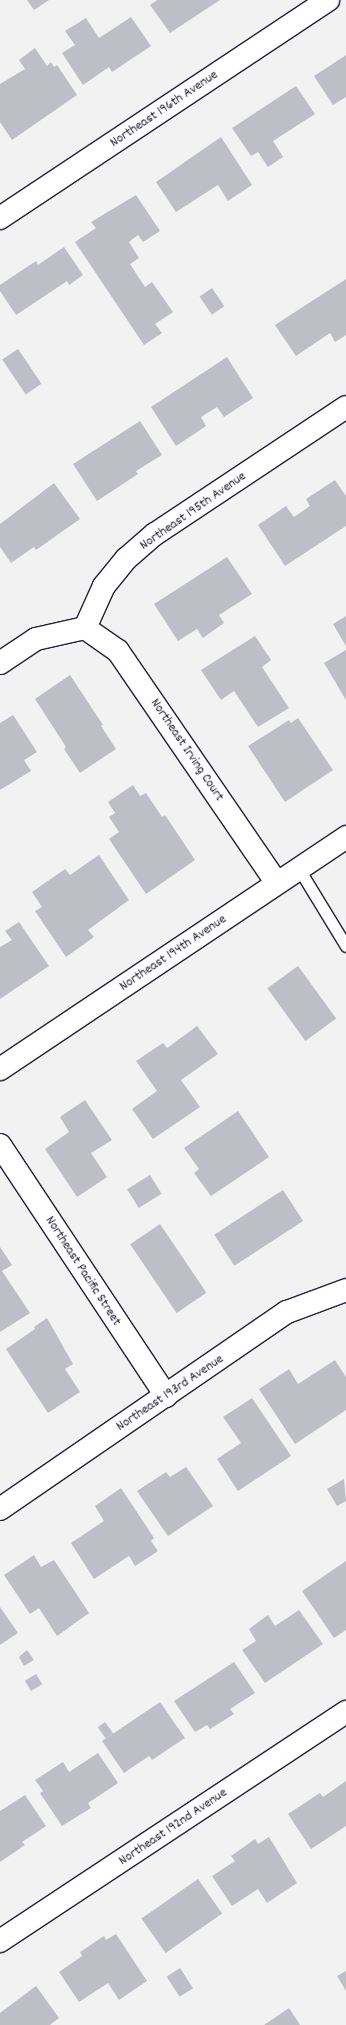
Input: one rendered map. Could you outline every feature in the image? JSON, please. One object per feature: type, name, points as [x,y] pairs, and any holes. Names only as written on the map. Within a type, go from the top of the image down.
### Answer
[{"type":"street","name":"Northeast 196th Avenue","points":[[0,218],[328,0]]},
{"type":"street","name":"Northeast 195th Avenue","points":[[85,628],[104,586],[126,559],[155,534],[346,407]]},
{"type":"street","points":[[0,663],[36,639],[85,628]]},
{"type":"street","name":"Northeast Irving Court","points":[[85,628],[118,651],[277,883]]},
{"type":"street","name":"Northeast 194th Avenue","points":[[0,1068],[346,837]]},
{"type":"street","name":"Northeast Pacific Street","points":[[0,1145],[166,1396]]},
{"type":"street","name":"Northeast 193rd Avenue","points":[[0,1509],[287,1312],[346,1290]]},
{"type":"street","name":"Northeast 192nd Avenue","points":[[0,1941],[346,1712]]},
{"type":"lane","points":[[298,868],[346,946]]},
{"type":"building","points":[[27,0],[49,0],[34,10]]},
{"type":"building","points":[[157,0],[220,0],[170,33],[150,5]]},
{"type":"building","points":[[131,17],[151,46],[112,72],[109,67],[83,85],[62,53],[75,45],[65,31],[86,18],[99,38]]},
{"type":"building","points":[[35,48],[47,66],[51,62],[54,67],[57,65],[77,95],[12,140],[0,122],[0,84],[25,69],[19,60]]},
{"type":"building","points":[[346,55],[346,97],[333,105],[314,76]]},
{"type":"building","points":[[296,86],[315,114],[273,141],[283,157],[268,167],[258,152],[251,156],[232,128]]},
{"type":"building","points":[[221,137],[252,185],[228,201],[218,185],[176,212],[156,182]]},
{"type":"building","points":[[136,195],[160,231],[143,242],[138,235],[129,242],[139,258],[130,264],[145,287],[152,282],[173,312],[155,324],[162,333],[144,345],[75,242],[96,228],[91,222]]},
{"type":"building","points":[[64,247],[83,275],[69,285],[67,281],[16,315],[0,291],[0,285],[36,261],[38,265]]},
{"type":"building","points":[[346,279],[346,335],[335,342],[330,333],[296,356],[275,325]]},
{"type":"building","points":[[212,288],[224,306],[212,315],[200,296]]},
{"type":"building","points":[[18,349],[41,384],[26,394],[2,360]]},
{"type":"building","points":[[227,357],[253,398],[224,417],[217,407],[201,417],[206,426],[176,446],[151,407]]},
{"type":"building","points":[[140,421],[162,455],[136,471],[138,474],[97,501],[73,464]]},
{"type":"building","points":[[335,480],[346,496],[346,526],[285,566],[258,525],[286,506],[294,517],[310,506],[306,499]]},
{"type":"building","points":[[54,483],[80,519],[36,550],[34,547],[11,563],[0,547],[0,524]]},
{"type":"building","points":[[227,557],[252,594],[219,615],[224,623],[203,638],[197,629],[178,641],[154,604]]},
{"type":"building","points":[[346,616],[346,646],[333,624]]},
{"type":"building","points":[[255,636],[271,660],[262,667],[289,708],[258,727],[234,691],[221,700],[201,670]]},
{"type":"building","points":[[346,650],[346,700],[324,663]]},
{"type":"building","points":[[70,675],[103,725],[101,726],[116,749],[80,773],[64,749],[66,747],[35,699]]},
{"type":"building","points":[[13,715],[37,752],[24,760],[31,771],[0,790],[0,723]]},
{"type":"building","points":[[298,718],[333,770],[285,802],[248,746],[289,720],[291,723]]},
{"type":"building","points":[[133,785],[140,796],[146,793],[162,817],[165,815],[195,860],[146,894],[109,839],[119,832],[109,817],[115,813],[108,802]]},
{"type":"building","points":[[99,855],[129,900],[88,930],[94,937],[66,957],[35,911],[42,907],[32,892],[65,869],[70,875]]},
{"type":"building","points":[[19,922],[49,966],[0,999],[0,947],[12,940],[5,931]]},
{"type":"building","points":[[298,966],[336,1019],[305,1041],[267,988]]},
{"type":"building","points":[[197,1026],[218,1054],[181,1080],[200,1107],[153,1139],[132,1109],[157,1091],[136,1061],[163,1043],[167,1048]]},
{"type":"building","points":[[85,1100],[112,1140],[91,1153],[107,1177],[77,1197],[45,1149],[69,1132],[60,1117]]},
{"type":"building","points":[[238,1111],[269,1157],[211,1196],[194,1173],[199,1169],[184,1148]]},
{"type":"building","points":[[150,1175],[162,1194],[139,1208],[127,1189]]},
{"type":"building","points":[[283,1190],[303,1221],[234,1266],[214,1235]]},
{"type":"building","points":[[160,1224],[206,1293],[177,1313],[130,1244]]},
{"type":"building","points":[[0,1247],[12,1265],[2,1271],[30,1313],[0,1332]]},
{"type":"building","points":[[47,1318],[73,1364],[65,1369],[80,1392],[48,1413],[6,1349],[35,1329],[34,1327]]},
{"type":"building","points":[[335,1360],[346,1377],[346,1410],[295,1444],[259,1389],[289,1369],[298,1384]]},
{"type":"building","points":[[252,1398],[291,1456],[238,1491],[217,1459],[241,1443],[223,1417]]},
{"type":"building","points":[[186,1467],[213,1506],[168,1536],[137,1491],[166,1472],[170,1477]]},
{"type":"building","points":[[344,1479],[346,1501],[337,1506],[327,1489]]},
{"type":"building","points":[[121,1488],[154,1538],[151,1541],[158,1551],[135,1566],[129,1556],[94,1579],[71,1543],[104,1521],[95,1506]]},
{"type":"building","points":[[34,1555],[41,1567],[54,1560],[89,1613],[57,1636],[39,1608],[30,1614],[4,1575]]},
{"type":"building","points":[[346,1561],[346,1630],[334,1638],[302,1591]]},
{"type":"building","points":[[0,1607],[18,1633],[0,1645]]},
{"type":"building","points":[[299,1610],[323,1644],[265,1683],[242,1650],[256,1641],[249,1629],[268,1615],[275,1626]]},
{"type":"building","points":[[27,1650],[34,1660],[24,1666],[19,1657]]},
{"type":"building","points":[[234,1662],[255,1693],[230,1709],[234,1714],[210,1729],[207,1725],[195,1732],[174,1701]]},
{"type":"building","points":[[36,1674],[42,1684],[31,1691],[25,1681]]},
{"type":"building","points":[[160,1702],[185,1738],[152,1760],[149,1756],[124,1773],[102,1741]]},
{"type":"building","points":[[105,1722],[113,1733],[106,1739],[98,1727]]},
{"type":"building","points":[[98,1753],[118,1783],[88,1803],[91,1808],[62,1826],[40,1793],[43,1791],[35,1780],[63,1762],[69,1772]]},
{"type":"building","points":[[346,1781],[346,1826],[311,1849],[288,1814],[320,1793],[323,1797]]},
{"type":"building","points":[[25,1795],[46,1826],[22,1842],[25,1845],[0,1862],[0,1811]]},
{"type":"building","points":[[269,1837],[297,1883],[267,1903],[258,1889],[232,1906],[212,1876],[235,1861],[231,1856],[255,1839],[258,1844]]},
{"type":"building","points":[[198,1879],[222,1913],[166,1953],[141,1919]]},
{"type":"building","points":[[116,1934],[147,1981],[119,2000],[108,1983],[79,2002],[59,1972],[82,1956],[80,1952],[104,1936],[106,1940]]},
{"type":"building","points":[[180,1968],[193,1988],[180,1997],[167,1977]]},
{"type":"building","points":[[346,1971],[346,1991],[337,1976]]},
{"type":"building","points":[[36,1986],[59,2018],[50,2025],[0,2025],[0,2013]]},
{"type":"building","points":[[289,2008],[300,2025],[264,2025]]}]
